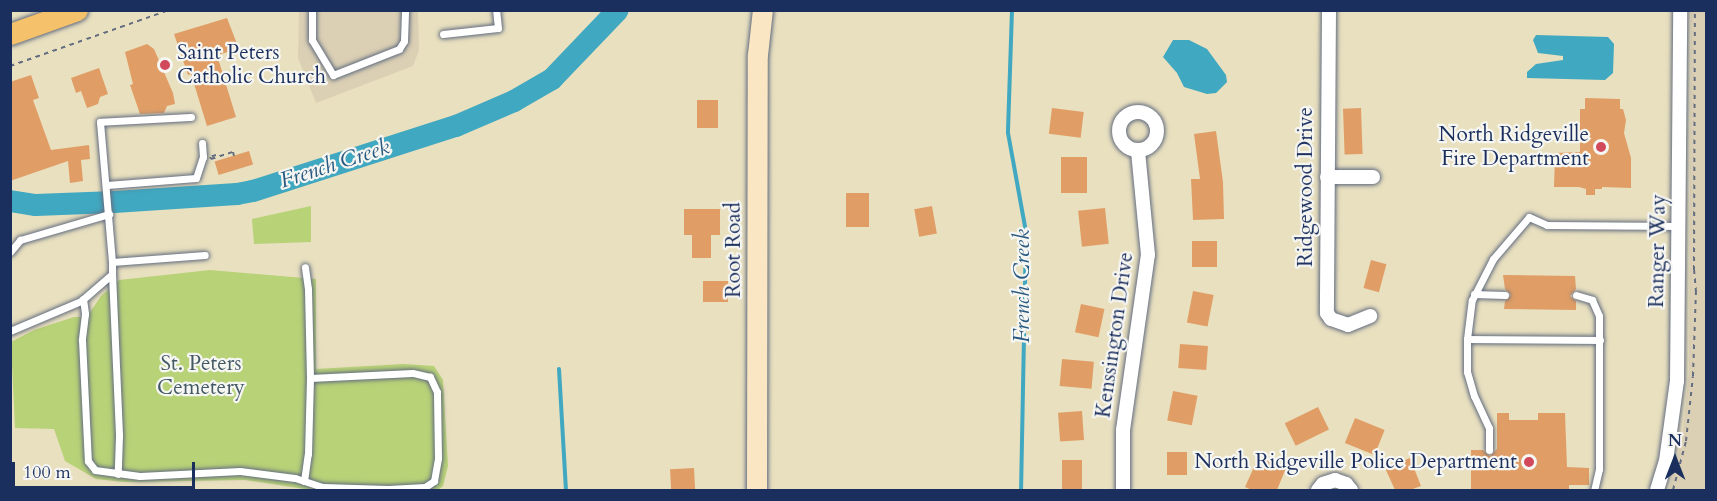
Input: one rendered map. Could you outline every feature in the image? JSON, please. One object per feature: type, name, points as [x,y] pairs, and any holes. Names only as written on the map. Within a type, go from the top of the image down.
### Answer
[{"type":"main road","points":[[10,34],[50,15],[77,10]]},
{"type":"street","name":"Root Road","points":[[757,490],[758,55],[763,10]]},
{"type":"street","name":"Ridgewood Drive","points":[[1329,10],[1327,313],[1331,319],[1348,325],[1370,316]]},
{"type":"street","name":"Ranger Way","points":[[1658,490],[1666,461],[1677,381],[1680,10]]},
{"type":"street","name":"Kenssington Drive","points":[[1123,490],[1123,430],[1148,255],[1138,151]]},
{"type":"street","points":[[1327,177],[1373,177]]},
{"type":"street","points":[[1318,490],[1323,484],[1335,480],[1346,484],[1351,490]]},
{"type":"lane","points":[[312,10],[312,40],[333,75],[399,49],[404,41],[405,10]]},
{"type":"lane","points":[[442,34],[498,28],[496,10]]},
{"type":"lane","points":[[118,474],[119,436],[112,261],[100,122],[191,117]]},
{"type":"lane","points":[[107,186],[196,178],[203,157],[202,143]]},
{"type":"lane","points":[[10,252],[21,240],[109,214]]},
{"type":"lane","points":[[1489,450],[1487,423],[1477,404],[1468,376],[1468,313],[1487,267],[1529,217],[1547,225],[1679,226]]},
{"type":"lane","points":[[112,261],[205,255]]},
{"type":"lane","points":[[304,481],[308,454],[310,378],[308,289],[305,267]]},
{"type":"lane","points":[[10,331],[83,299],[112,274]]},
{"type":"lane","points":[[1474,294],[1505,295]]},
{"type":"lane","points":[[1576,295],[1588,298],[1595,303],[1599,316],[1599,469],[1594,490]]},
{"type":"lane","points":[[83,299],[85,314],[82,340],[88,461],[95,470],[140,476],[240,471],[304,481],[324,487],[388,489],[425,487],[434,481],[438,458],[437,392],[430,377],[412,373],[310,378]]},
{"type":"lane","points":[[1467,339],[1600,340]]},
{"type":"path","points":[[10,66],[169,10]]},
{"type":"path","points":[[1674,490],[1687,435],[1693,376],[1696,292],[1694,270],[1695,10]]},
{"type":"path","points":[[214,157],[233,152],[234,156]]},
{"type":"shaded area","points":[[299,11],[418,11],[419,50],[413,66],[316,103],[298,58]]},
{"type":"shaded area","points":[[1691,11],[1706,11],[1706,490],[1669,490],[1682,440],[1689,371]]},
{"type":"green space","points":[[311,206],[311,242],[254,244],[252,219]]},
{"type":"green space","name":"St. Peters Cemetery","points":[[210,270],[316,279],[316,369],[403,364],[434,366],[443,380],[448,466],[443,486],[438,490],[311,490],[245,480],[124,482],[96,479],[65,461],[54,429],[15,428],[11,342],[34,330],[74,317],[87,317],[101,296],[119,280]]},
{"type":"water","points":[[1536,35],[1608,37],[1614,44],[1613,73],[1605,80],[1527,78],[1527,72],[1536,64],[1563,60],[1563,56],[1538,53],[1533,40]]},
{"type":"water","points":[[1173,40],[1189,40],[1207,49],[1226,75],[1227,82],[1216,93],[1207,94],[1184,87],[1177,73],[1163,57]]},
{"type":"building","points":[[227,18],[239,49],[217,55],[236,117],[207,126],[191,74],[188,75],[174,34]]},
{"type":"building","points":[[147,44],[154,49],[173,93],[175,104],[167,106],[164,113],[140,114],[130,85],[133,84],[125,52]]},
{"type":"building","points":[[99,68],[108,94],[100,97],[98,104],[87,108],[81,91],[76,93],[71,78]]},
{"type":"building","points":[[31,75],[39,98],[33,100],[51,150],[89,145],[90,159],[81,160],[83,181],[70,183],[68,161],[10,181],[10,82]]},
{"type":"building","points":[[1585,98],[1620,99],[1620,109],[1623,109],[1626,120],[1624,133],[1631,158],[1631,188],[1602,187],[1602,189],[1595,189],[1595,195],[1586,195],[1586,189],[1579,187],[1554,187],[1555,153],[1580,152],[1580,109],[1585,109]]},
{"type":"building","points":[[697,100],[718,100],[718,128],[697,128]]},
{"type":"building","points":[[1052,108],[1084,112],[1081,138],[1049,134]]},
{"type":"building","points":[[1361,108],[1363,154],[1345,155],[1343,109]]},
{"type":"building","points":[[1216,131],[1223,182],[1224,219],[1193,220],[1191,179],[1200,179],[1194,134]]},
{"type":"building","points":[[249,151],[253,164],[219,175],[215,162]]},
{"type":"building","points":[[1061,157],[1087,157],[1087,193],[1061,193]]},
{"type":"building","points":[[846,193],[869,193],[869,227],[846,227]]},
{"type":"building","points":[[932,206],[937,234],[919,237],[914,209]]},
{"type":"building","points":[[1105,208],[1109,244],[1082,247],[1078,211]]},
{"type":"building","points":[[684,209],[720,209],[720,235],[711,235],[711,258],[692,258],[692,235],[684,235]]},
{"type":"building","points":[[1192,241],[1217,241],[1217,267],[1192,267]]},
{"type":"building","points":[[1371,260],[1386,264],[1379,292],[1363,288]]},
{"type":"building","points":[[1503,275],[1575,276],[1576,289],[1570,296],[1576,301],[1576,310],[1504,309],[1505,301],[1511,295],[1505,289]]},
{"type":"building","points":[[703,281],[728,281],[728,302],[703,302]]},
{"type":"building","points":[[1193,291],[1214,295],[1208,326],[1187,322]]},
{"type":"building","points":[[1081,304],[1104,309],[1098,337],[1075,332]]},
{"type":"building","points":[[1180,344],[1208,346],[1206,370],[1178,368]]},
{"type":"building","points":[[1062,359],[1094,362],[1092,389],[1060,386]]},
{"type":"building","points":[[1173,391],[1198,396],[1192,425],[1167,420]]},
{"type":"building","points":[[1318,407],[1329,429],[1296,446],[1285,423]]},
{"type":"building","points":[[1082,411],[1084,440],[1060,442],[1058,413]]},
{"type":"building","points":[[1497,413],[1509,413],[1509,420],[1538,420],[1538,413],[1565,413],[1567,467],[1589,468],[1589,485],[1569,485],[1569,490],[1471,490],[1471,450],[1483,450],[1490,456],[1497,449]]},
{"type":"building","points":[[1355,418],[1385,430],[1375,455],[1345,443]]},
{"type":"building","points":[[1167,452],[1187,452],[1187,475],[1167,475]]},
{"type":"building","points":[[1259,456],[1286,468],[1277,490],[1252,490],[1245,487]]},
{"type":"building","points":[[1410,458],[1421,486],[1410,490],[1395,490],[1385,468]]},
{"type":"building","points":[[1062,460],[1082,460],[1082,490],[1062,490]]},
{"type":"building","points":[[694,468],[695,490],[671,490],[670,469]]},
{"type":"waterway","name":"French Creek","points":[[10,201],[36,205],[114,202],[253,191],[456,126],[514,101],[552,79],[618,10]]},
{"type":"waterway","name":"French Creek","points":[[1012,10],[1008,133],[1026,232],[1021,490]]},
{"type":"waterway","points":[[559,369],[566,490]]},
{"type":"place","name":"Saint Peters Catholic Church","points":[[165,65]]},
{"type":"place","name":"North Ridgeville Fire Department","points":[[1601,147]]},
{"type":"place","name":"North Ridgeville Police Department","points":[[1529,462]]}]
